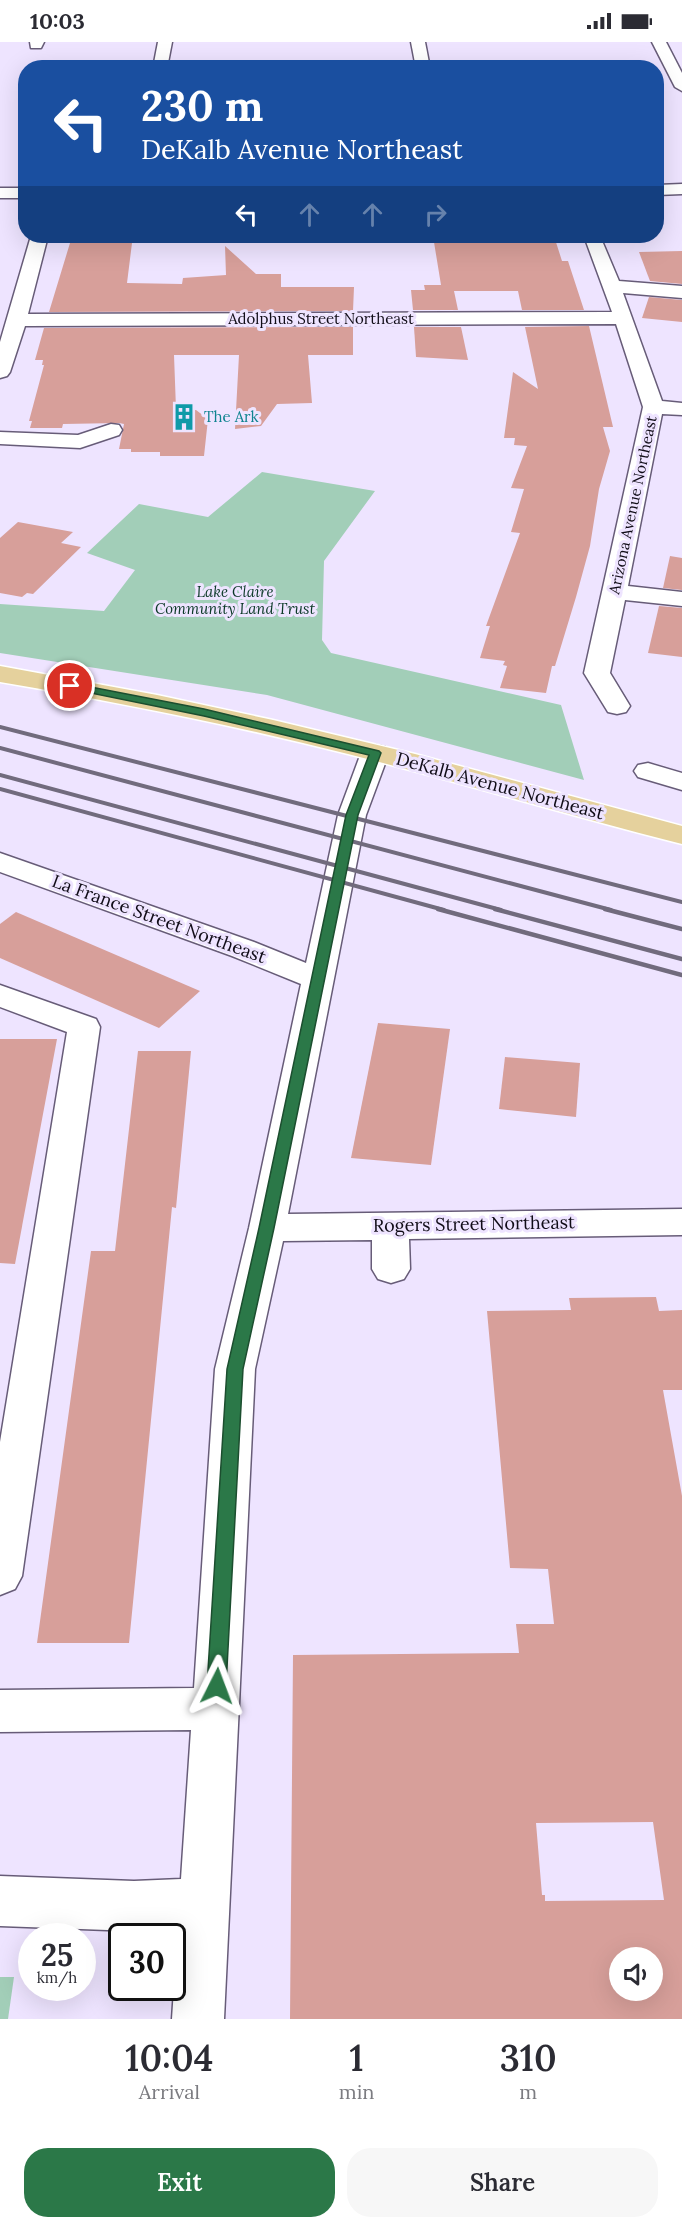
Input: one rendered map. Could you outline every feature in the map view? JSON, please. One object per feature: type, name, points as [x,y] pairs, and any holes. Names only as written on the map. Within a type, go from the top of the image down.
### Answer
[{"type":"main road","name":"DeKalb Avenue Northeast","points":[[0,674],[204,712],[476,778],[682,835]]},
{"type":"street","points":[[162,60],[165,42]]},
{"type":"street","points":[[418,42],[421,60]]},
{"type":"street","points":[[659,42],[682,87]]},
{"type":"street","points":[[664,190],[682,189]]},
{"type":"street","points":[[0,193],[18,193]]},
{"type":"street","points":[[0,372],[17,320],[37,243]]},
{"type":"street","name":"Arizona Avenue Northeast","points":[[595,243],[624,318],[653,407],[597,673],[617,706]]},
{"type":"street","points":[[610,285],[682,292]]},
{"type":"street","name":"Adolphus Street Northeast","points":[[17,320],[624,318]]},
{"type":"street","points":[[653,407],[682,409]]},
{"type":"street","points":[[0,438],[80,442],[111,430]]},
{"type":"street","points":[[615,592],[682,599]]},
{"type":"street","points":[[198,2019],[235,1369],[267,1228],[316,979],[352,815],[375,753]]},
{"type":"street","points":[[648,771],[682,782]]},
{"type":"street","name":"La France Street Northeast","points":[[0,862],[243,949],[316,979]]},
{"type":"street","points":[[0,995],[84,1027],[0,1576]]},
{"type":"street","name":"Rogers Street Northeast","points":[[267,1228],[682,1222]]},
{"type":"street","points":[[390,1226],[391,1269]]},
{"type":"street","points":[[0,1711],[215,1708]]},
{"type":"street","points":[[0,1900],[134,1906],[204,1903]]},
{"type":"green space","name":"Lake Claire Community Land Trust","points":[[262,472],[375,491],[324,561],[322,640],[331,653],[561,705],[584,780],[267,695],[0,653],[0,604],[104,611],[135,570],[87,553],[139,504],[208,517]]},
{"type":"green space","points":[[0,1977],[14,1977],[8,2019],[0,2019]]},
{"type":"building","points":[[70,243],[132,243],[127,283],[182,284],[183,278],[226,275],[225,246],[256,274],[281,274],[281,287],[354,287],[353,311],[49,312]]},
{"type":"building","points":[[434,243],[556,243],[562,261],[568,261],[584,310],[522,310],[518,291],[454,291],[458,310],[413,310],[411,290],[425,290],[424,285],[441,285]]},
{"type":"building","points":[[682,251],[682,284],[650,281],[639,252]]},
{"type":"building","points":[[649,297],[682,300],[682,322],[642,318]]},
{"type":"building","points":[[589,326],[613,427],[603,427],[610,451],[599,489],[590,546],[555,666],[552,666],[546,693],[500,688],[507,666],[503,665],[505,661],[480,658],[490,626],[486,626],[520,533],[511,532],[524,489],[511,488],[527,446],[514,445],[515,438],[504,438],[513,372],[538,389],[525,327]]},
{"type":"building","points":[[353,327],[353,355],[308,355],[312,403],[277,404],[261,426],[235,429],[239,355],[174,355],[176,409],[196,410],[208,419],[204,456],[160,456],[160,452],[131,452],[131,449],[119,449],[124,424],[119,423],[63,424],[62,428],[30,428],[32,421],[29,421],[44,365],[42,365],[43,360],[35,360],[44,328]]},
{"type":"building","points":[[414,327],[461,327],[468,360],[416,357]]},
{"type":"building","points":[[18,522],[73,532],[61,543],[81,547],[33,594],[27,593],[22,597],[0,593],[0,538]]},
{"type":"building","points":[[670,556],[682,558],[682,590],[663,588]]},
{"type":"building","points":[[659,606],[682,608],[682,657],[648,653]]},
{"type":"building","points":[[16,912],[200,991],[159,1028],[0,958],[0,924]]},
{"type":"building","points":[[378,1023],[450,1029],[431,1165],[351,1158]]},
{"type":"building","points":[[0,1039],[57,1039],[15,1264],[0,1263]]},
{"type":"building","points":[[138,1051],[191,1051],[176,1208],[172,1207],[129,1643],[37,1643],[91,1251],[115,1251]]},
{"type":"building","points":[[505,1057],[580,1063],[576,1117],[499,1109]]},
{"type":"building","points":[[656,1297],[659,1311],[682,1310],[682,1390],[663,1390],[682,1496],[682,2019],[290,2019],[293,1655],[519,1653],[516,1624],[554,1624],[548,1569],[510,1568],[487,1311],[571,1310],[569,1298]],"holes":[[[653,1822],[664,1900],[545,1901],[545,1895],[542,1895],[536,1823]]]},
{"type":"railway","points":[[0,727],[682,902]]},
{"type":"railway","points":[[0,748],[611,910]]},
{"type":"railway","points":[[0,775],[501,910]]},
{"type":"railway","points":[[0,789],[444,910]]},
{"type":"railway","points":[[438,909],[682,975]]},
{"type":"railway","points":[[495,909],[682,959]]},
{"type":"railway","points":[[605,909],[682,929]]},
{"type":"place","name":"The Ark","points":[[184,417]]},
{"type":"route","points":[[70,686],[204,712],[375,753],[352,815],[316,979],[267,1228],[235,1369],[217,1686]]}]
